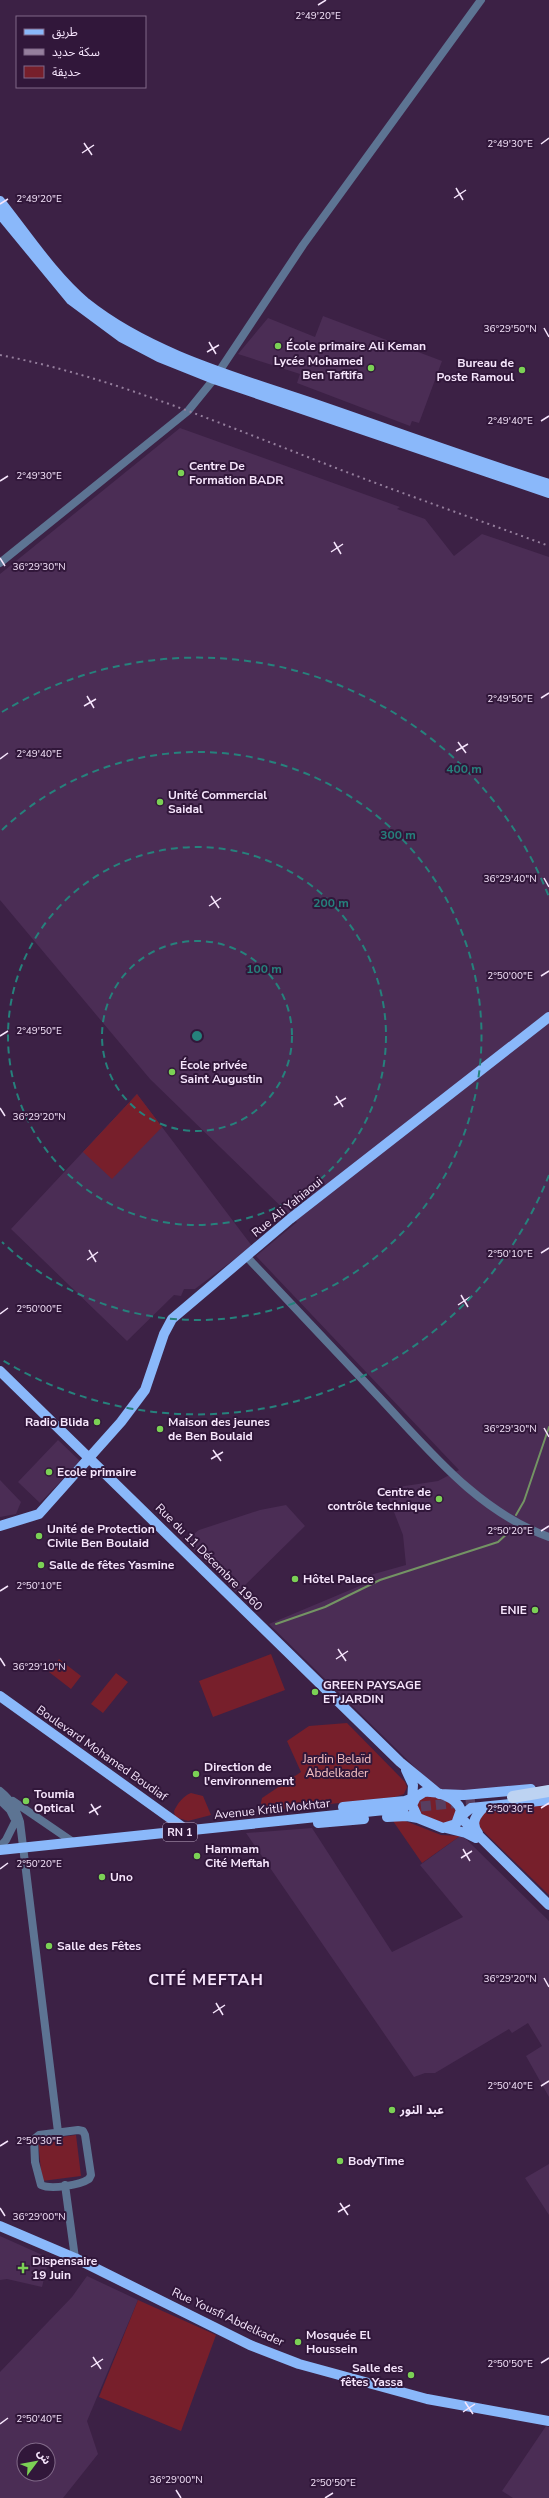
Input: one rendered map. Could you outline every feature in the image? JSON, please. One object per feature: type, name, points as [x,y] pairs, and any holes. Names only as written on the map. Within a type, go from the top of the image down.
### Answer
[{"type":"highway","points":[[513,1797],[549,1791]]},
{"type":"highway","points":[[513,1797],[549,1796]]},
{"type":"main road","points":[[0,201],[48,261],[86,302],[122,327],[155,345],[216,375],[549,493]]},
{"type":"main road","points":[[0,214],[56,284],[85,312],[121,337],[152,354],[549,484]]},
{"type":"main road","name":"Rue Ali Yahiaoui","points":[[0,1526],[39,1514],[90,1458],[145,1390],[164,1334],[172,1319],[290,1219],[549,1017]]},
{"type":"main road","name":"Rue du 11 Décembre 1960","points":[[0,1371],[400,1762],[439,1794]]},
{"type":"main road","name":"Boulevard Mohamed Boudiaf","points":[[0,1696],[188,1831]]},
{"type":"main road","name":"Rue du 11 Décembre 1960","points":[[400,1762],[412,1780],[411,1802]]},
{"type":"main road","points":[[493,1852],[466,1833],[444,1828],[418,1818],[411,1802],[424,1792],[464,1795],[549,1788]]},
{"type":"main road","points":[[439,1794],[456,1802],[461,1810],[460,1817]]},
{"type":"main road","points":[[444,1828],[452,1826],[471,1808],[479,1804],[513,1797]]},
{"type":"main road","points":[[479,1804],[549,1800]]},
{"type":"main road","name":"RN 1","points":[[286,1820],[323,1810],[411,1802]]},
{"type":"main road","points":[[479,1804],[473,1825],[493,1852]]},
{"type":"main road","name":"RN 1","points":[[286,1820],[317,1823],[400,1816],[418,1818]]},
{"type":"main road","points":[[460,1817],[493,1852],[549,1905]]},
{"type":"main road","name":"Avenue Kritli Mokhtar","points":[[0,1850],[286,1820]]},
{"type":"main road","name":"Rue Yousfi Abdelkader","points":[[0,2226],[75,2258],[250,2345],[299,2364],[427,2399],[549,2421]]},
{"type":"street","points":[[0,563],[188,411],[216,375],[303,245],[481,0]]},
{"type":"street","points":[[246,1256],[444,1466],[482,1502],[520,1526],[549,1537]]},
{"type":"street","points":[[0,1791],[73,1842]]},
{"type":"street","points":[[9,1798],[20,1821],[19,1848]]},
{"type":"street","points":[[0,1800],[10,1810],[15,1822],[58,2132]]},
{"type":"street","points":[[0,1847],[6,1840],[15,1822]]},
{"type":"street","points":[[83,2131],[91,2176],[84,2182],[65,2185],[46,2187],[41,2185],[32,2143],[36,2136],[58,2132],[83,2131]]},
{"type":"street","points":[[65,2185],[75,2258]]},
{"type":"shaded area","name":"Lycée Mohamed Ben Taftifa","points":[[323,316],[442,361],[419,423],[412,421],[410,426],[297,383],[300,374],[238,354],[268,318],[315,337]]},
{"type":"shaded area","points":[[180,428],[400,507],[397,509],[425,519],[454,556],[482,534],[549,557],[549,1785],[445,1791],[432,1784],[269,1624],[362,1585],[356,1579],[406,1565],[403,1535],[385,1489],[438,1481],[459,1470],[256,1256],[297,1222],[150,1079],[0,900],[0,574]]},
{"type":"shaded area","points":[[137,1094],[252,1246],[195,1289],[184,1289],[181,1296],[174,1295],[127,1341],[11,1229]]},
{"type":"shaded area","name":"Ecole primaire","points":[[58,1440],[80,1461],[40,1503],[18,1482]]},
{"type":"shaded area","points":[[0,1480],[21,1502],[16,1514],[0,1517]]},
{"type":"shaded area","points":[[286,1505],[305,1526],[237,1593],[185,1541],[199,1530],[260,1510]]},
{"type":"shaded area","points":[[312,1828],[392,1952],[463,1917],[420,1865],[460,1836],[466,1839],[549,1921],[549,2097],[526,2056],[542,2046],[528,2023],[512,2033],[509,2029],[435,2073],[425,2073],[414,2077],[246,1833]]},
{"type":"shaded area","points":[[549,2164],[549,2215],[525,2178]]},
{"type":"shaded area","name":"Dispensaire 19 Juin","points":[[0,2236],[49,2258],[42,2287],[7,2279],[0,2280]]},
{"type":"shaded area","points":[[87,2276],[138,2300],[87,2421],[98,2454],[63,2498],[0,2498],[0,2372],[72,2297]]},
{"type":"shaded area","points":[[546,2426],[549,2427],[549,2498],[513,2498],[502,2491]]},
{"type":"green space","points":[[137,1094],[162,1127],[112,1179],[83,1152]]},
{"type":"green space","points":[[271,1654],[285,1690],[213,1717],[199,1681]]},
{"type":"green space","points":[[59,1659],[81,1676],[71,1689],[49,1672]]},
{"type":"green space","points":[[116,1673],[128,1682],[103,1713],[91,1704]]},
{"type":"green space","name":"Jardin Belaïd Abdelkader","points":[[347,1723],[405,1782],[407,1787],[404,1794],[395,1797],[265,1811],[261,1803],[262,1798],[301,1772],[287,1741],[309,1726]]},
{"type":"green space","points":[[191,1793],[203,1796],[211,1815],[188,1821],[175,1817],[174,1811],[177,1805],[183,1798]]},
{"type":"green space","points":[[423,1795],[449,1800],[456,1811],[453,1820],[445,1824],[424,1818],[416,1805]]},
{"type":"green space","points":[[549,1804],[549,1895],[481,1829],[478,1823],[483,1812]]},
{"type":"green space","points":[[403,1820],[441,1835],[460,1836],[422,1863],[393,1821]]},
{"type":"green space","points":[[76,2135],[81,2176],[42,2181],[38,2140]]},
{"type":"green space","points":[[138,2300],[216,2335],[181,2431],[99,2397]]},
{"type":"waterway","points":[[516,1515],[524,1501],[549,1427]]},
{"type":"waterway","points":[[276,1624],[325,1607],[380,1580],[498,1542],[509,1532]]},
{"type":"tunnel","points":[[406,1808],[475,1801]]},
{"type":"railway","points":[[0,355],[80,375],[159,400],[372,482],[549,546]]},
{"type":"place","name":"École primaire Ali Keman","points":[[278,346]]},
{"type":"place","name":"Lycée Mohamed Ben Taftifa","points":[[371,368]]},
{"type":"place","name":"Bureau de Poste Ramoul","points":[[522,370]]},
{"type":"place","name":"Centre De Formation BADR","points":[[181,473]]},
{"type":"place","name":"Unité Commercial Saidal","points":[[160,802]]},
{"type":"place","name":"École privée Saint Augustin","points":[[172,1072]]},
{"type":"place","name":"Radio Blida","points":[[97,1422]]},
{"type":"place","name":"Maison des jeunes de Ben Boulaid","points":[[160,1429]]},
{"type":"place","name":"Ecole primaire","points":[[49,1472]]},
{"type":"place","name":"Centre de contrôle technique","points":[[439,1499]]},
{"type":"place","name":"Unité de Protection Civile Ben Boulaid","points":[[39,1536]]},
{"type":"place","name":"Salle de fêtes Yasmine","points":[[41,1565]]},
{"type":"place","name":"Hôtel Palace","points":[[295,1579]]},
{"type":"place","name":"ENIE","points":[[535,1610]]},
{"type":"place","name":"GREEN PAYSAGE ET JARDIN","points":[[315,1692]]},
{"type":"place","name":"Direction de l'environnement","points":[[196,1774]]},
{"type":"place","name":"Toumia Optical","points":[[26,1801]]},
{"type":"place","name":"Hammam Cité Meftah","points":[[197,1856]]},
{"type":"place","name":"Uno","points":[[102,1877]]},
{"type":"place","name":"Salle des Fêtes","points":[[49,1946]]},
{"type":"place","name":"عبد النور","points":[[392,2110]]},
{"type":"place","name":"BodyTime","points":[[340,2161]]},
{"type":"place","name":"Dispensaire 19 Juin","points":[[23,2268]]},
{"type":"place","name":"Mosquée El Houssein","points":[[298,2342]]},
{"type":"place","name":"Salle des fêtes Yassa","points":[[411,2375]]},
{"type":"district","name":"CITÉ MEFTAH","points":[[206,1979]]}]
